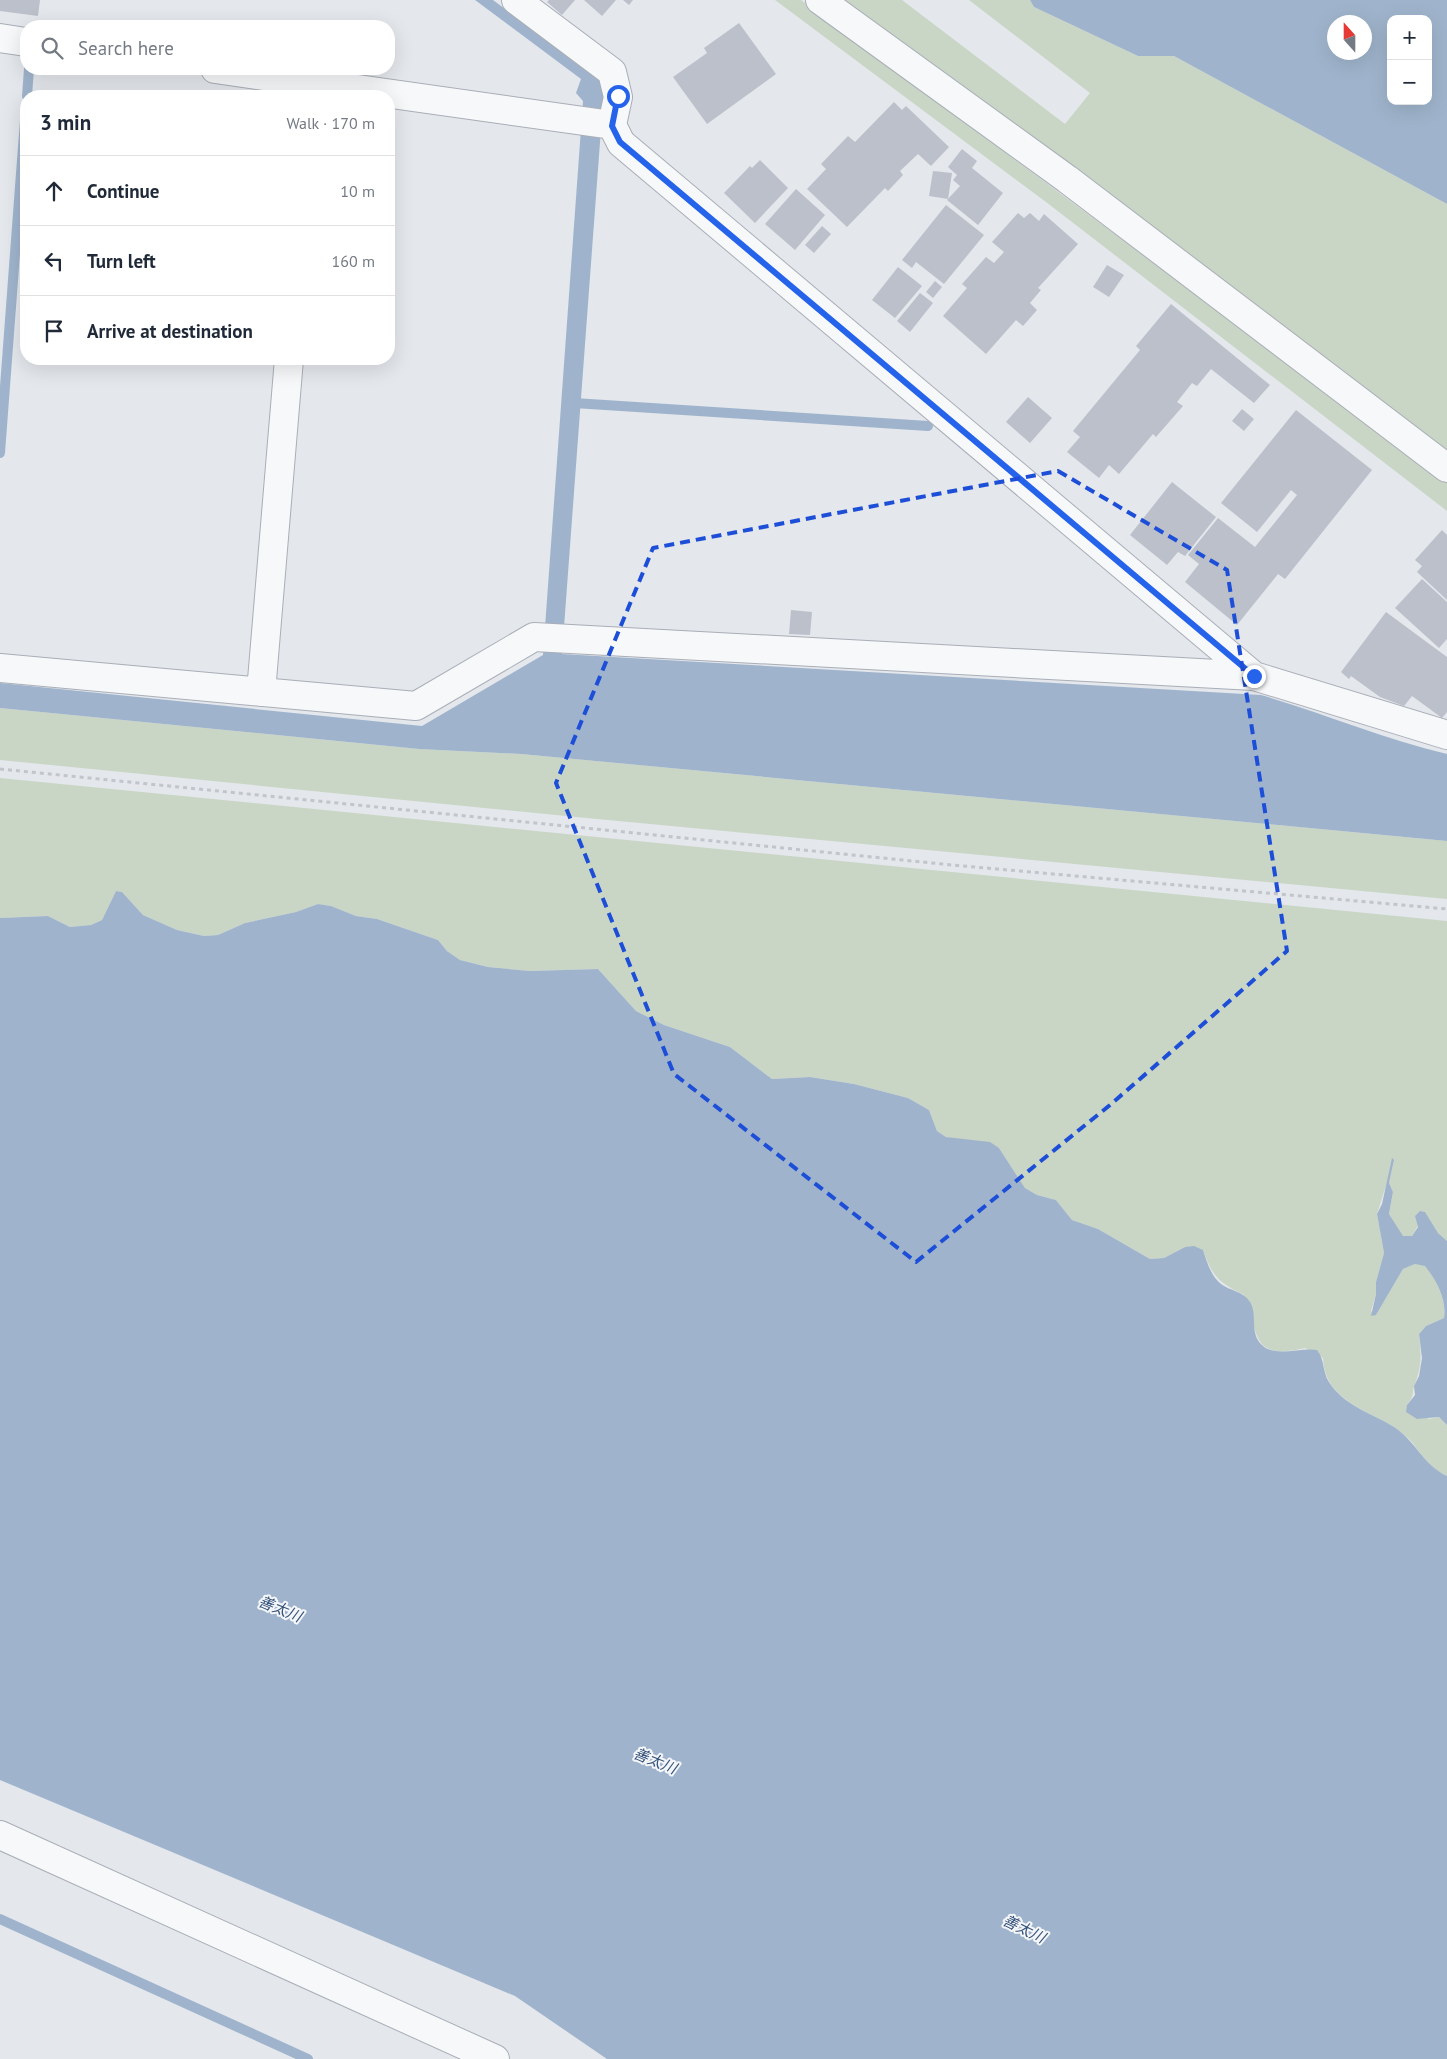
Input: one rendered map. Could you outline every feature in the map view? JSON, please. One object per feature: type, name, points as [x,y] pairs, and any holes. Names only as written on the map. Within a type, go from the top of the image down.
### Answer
[{"type":"street","points":[[516,0],[612,72],[618,96],[612,126],[620,142],[1254,676]]},
{"type":"street","points":[[820,0],[1066,179],[1447,468]]},
{"type":"street","points":[[0,38],[20,41]]},
{"type":"street","points":[[244,75],[312,89]]},
{"type":"street","points":[[395,99],[578,120],[612,126]]},
{"type":"street","points":[[261,692],[288,365]]},
{"type":"street","points":[[0,668],[416,706],[534,637],[1254,676],[1447,735]]},
{"type":"street","points":[[0,1835],[495,2059]]},
{"type":"path","points":[[0,769],[952,865],[1447,909]]},
{"type":"highlighted area","points":[[1058,471],[1227,570],[1287,951],[1110,1105],[916,1262],[674,1074],[556,783],[653,548]]},
{"type":"green space","points":[[775,0],[801,0],[1447,482],[1447,511],[1046,202]]},
{"type":"green space","points":[[837,0],[902,0],[1065,124],[1090,93],[969,0],[1030,0],[1034,7],[1138,56],[1174,56],[1447,204],[1447,454]]},
{"type":"green space","points":[[0,708],[419,749],[521,754],[1447,841],[1447,899],[576,817],[0,760]]},
{"type":"green space","points":[[0,778],[1447,921],[1447,1241],[1438,1233],[1425,1213],[1412,1236],[1403,1237],[1389,1214],[1393,1192],[1389,1183],[1394,1160],[1377,1214],[1384,1253],[1371,1311],[1376,1315],[1403,1269],[1415,1264],[1425,1265],[1440,1290],[1444,1304],[1444,1318],[1426,1326],[1419,1334],[1419,1371],[1412,1396],[1407,1405],[1429,1419],[1439,1417],[1447,1425],[1447,1476],[1429,1464],[1409,1439],[1397,1429],[1344,1398],[1333,1387],[1326,1374],[1323,1358],[1305,1348],[1274,1351],[1265,1347],[1256,1332],[1244,1295],[1217,1278],[1203,1250],[1185,1247],[1164,1258],[1150,1259],[1098,1229],[1072,1220],[1056,1200],[1037,1195],[1025,1188],[999,1148],[946,1137],[937,1131],[929,1110],[908,1098],[854,1084],[810,1077],[772,1079],[730,1047],[664,1025],[636,1011],[598,969],[530,971],[488,967],[460,960],[447,951],[438,940],[377,919],[356,916],[331,906],[318,904],[296,912],[245,923],[218,935],[204,936],[177,930],[143,915],[122,892],[116,891],[102,920],[91,925],[70,927],[48,916],[0,918]]},
{"type":"water","points":[[475,0],[493,0],[601,81],[606,98],[603,102],[562,654],[1261,695],[1400,741],[1447,754],[1447,841],[521,754],[419,749],[0,708],[0,683],[422,726],[543,655],[583,101],[576,93],[581,79]]},
{"type":"water","points":[[1030,0],[1447,0],[1447,204],[1174,56],[1138,56],[1034,7]]},
{"type":"water","name":"善太川","points":[[116,891],[122,892],[143,915],[177,930],[204,936],[218,935],[245,923],[296,912],[318,904],[331,906],[356,916],[377,919],[438,940],[447,951],[460,960],[488,967],[530,971],[598,969],[636,1011],[664,1025],[730,1047],[772,1079],[810,1077],[854,1084],[908,1098],[929,1110],[937,1131],[946,1137],[990,1142],[999,1148],[1025,1188],[1037,1195],[1056,1200],[1072,1220],[1098,1229],[1150,1259],[1164,1258],[1185,1247],[1194,1246],[1203,1250],[1210,1268],[1218,1281],[1240,1293],[1250,1302],[1256,1335],[1262,1345],[1267,1349],[1281,1352],[1317,1350],[1329,1382],[1342,1397],[1402,1433],[1431,1465],[1447,1476],[1447,2059],[607,2059],[515,1996],[0,1780],[0,918],[48,916],[70,927],[91,925],[102,920]]},
{"type":"water","points":[[1392,1158],[1394,1160],[1389,1183],[1393,1192],[1389,1214],[1403,1236],[1412,1236],[1418,1227],[1415,1216],[1420,1211],[1425,1212],[1438,1233],[1447,1241],[1447,1425],[1439,1417],[1417,1419],[1406,1412],[1407,1405],[1415,1395],[1414,1386],[1419,1376],[1422,1358],[1419,1334],[1426,1326],[1444,1318],[1444,1304],[1440,1290],[1425,1266],[1415,1264],[1403,1269],[1376,1315],[1371,1316],[1376,1294],[1376,1282],[1384,1253],[1377,1214],[1382,1204]]},
{"type":"building","points":[[0,0],[40,0],[38,16],[0,11]]},
{"type":"building","points":[[549,0],[575,0],[562,15],[547,2]]},
{"type":"building","points":[[584,0],[616,0],[602,16]]},
{"type":"building","points":[[623,0],[633,0],[629,5]]},
{"type":"building","points":[[739,23],[776,74],[707,124],[673,77],[707,53],[704,48]]},
{"type":"building","points":[[894,102],[902,110],[906,106],[949,147],[931,166],[918,154],[900,171],[903,175],[888,191],[885,188],[847,227],[807,189],[826,169],[821,164],[848,136],[855,142]]},
{"type":"building","points":[[962,149],[977,161],[972,168],[1003,193],[978,225],[947,200],[960,186],[953,180],[957,175],[948,167]]},
{"type":"building","points":[[760,160],[788,188],[755,223],[724,193],[750,166],[752,168]]},
{"type":"building","points":[[933,171],[952,173],[948,199],[929,196]]},
{"type":"building","points":[[796,189],[825,215],[795,250],[765,224]]},
{"type":"building","points":[[946,205],[984,235],[944,284],[916,262],[912,268],[902,260]]},
{"type":"building","points":[[1018,213],[1024,218],[1030,213],[1039,221],[1044,214],[1078,244],[1038,288],[1041,290],[1030,303],[1037,310],[1023,326],[1016,320],[986,354],[943,316],[967,288],[962,284],[986,257],[994,263],[1004,252],[992,242]]},
{"type":"building","points":[[822,226],[831,234],[814,253],[805,245]]},
{"type":"building","points":[[1107,265],[1124,275],[1109,297],[1093,287]]},
{"type":"building","points":[[898,267],[922,286],[895,318],[872,300]]},
{"type":"building","points":[[935,281],[942,287],[933,298],[926,292]]},
{"type":"building","points":[[920,293],[933,303],[910,332],[897,321]]},
{"type":"building","points":[[1171,304],[1270,385],[1254,403],[1211,369],[1197,386],[1192,383],[1177,402],[1183,406],[1156,437],[1153,434],[1119,474],[1109,465],[1099,478],[1067,452],[1080,437],[1073,431],[1140,350],[1136,346]]},
{"type":"building","points":[[1028,397],[1052,418],[1030,443],[1006,422]]},
{"type":"building","points":[[1242,409],[1254,419],[1244,431],[1232,421]]},
{"type":"building","points":[[1296,410],[1372,470],[1285,579],[1278,574],[1237,625],[1185,582],[1199,564],[1188,555],[1218,518],[1255,547],[1297,495],[1291,490],[1257,532],[1221,503]]},
{"type":"building","points":[[1172,482],[1216,517],[1185,556],[1178,552],[1167,565],[1130,535]]},
{"type":"building","points":[[1442,530],[1447,535],[1447,600],[1417,572],[1422,566],[1415,560]]},
{"type":"building","points":[[1422,579],[1447,602],[1447,639],[1439,648],[1395,608]]},
{"type":"building","points":[[791,610],[812,612],[810,635],[789,634]]},
{"type":"building","points":[[1386,612],[1447,657],[1447,712],[1442,718],[1412,696],[1404,706],[1380,697],[1351,676],[1349,679],[1341,672]]},
{"type":"waterway","points":[[27,90],[29,75]]},
{"type":"waterway","points":[[0,453],[20,187]]},
{"type":"waterway","points":[[574,403],[928,426]]},
{"type":"waterway","points":[[0,1919],[308,2059]]},
{"type":"route","points":[[618,96],[612,126],[620,142],[1254,676]]}]
